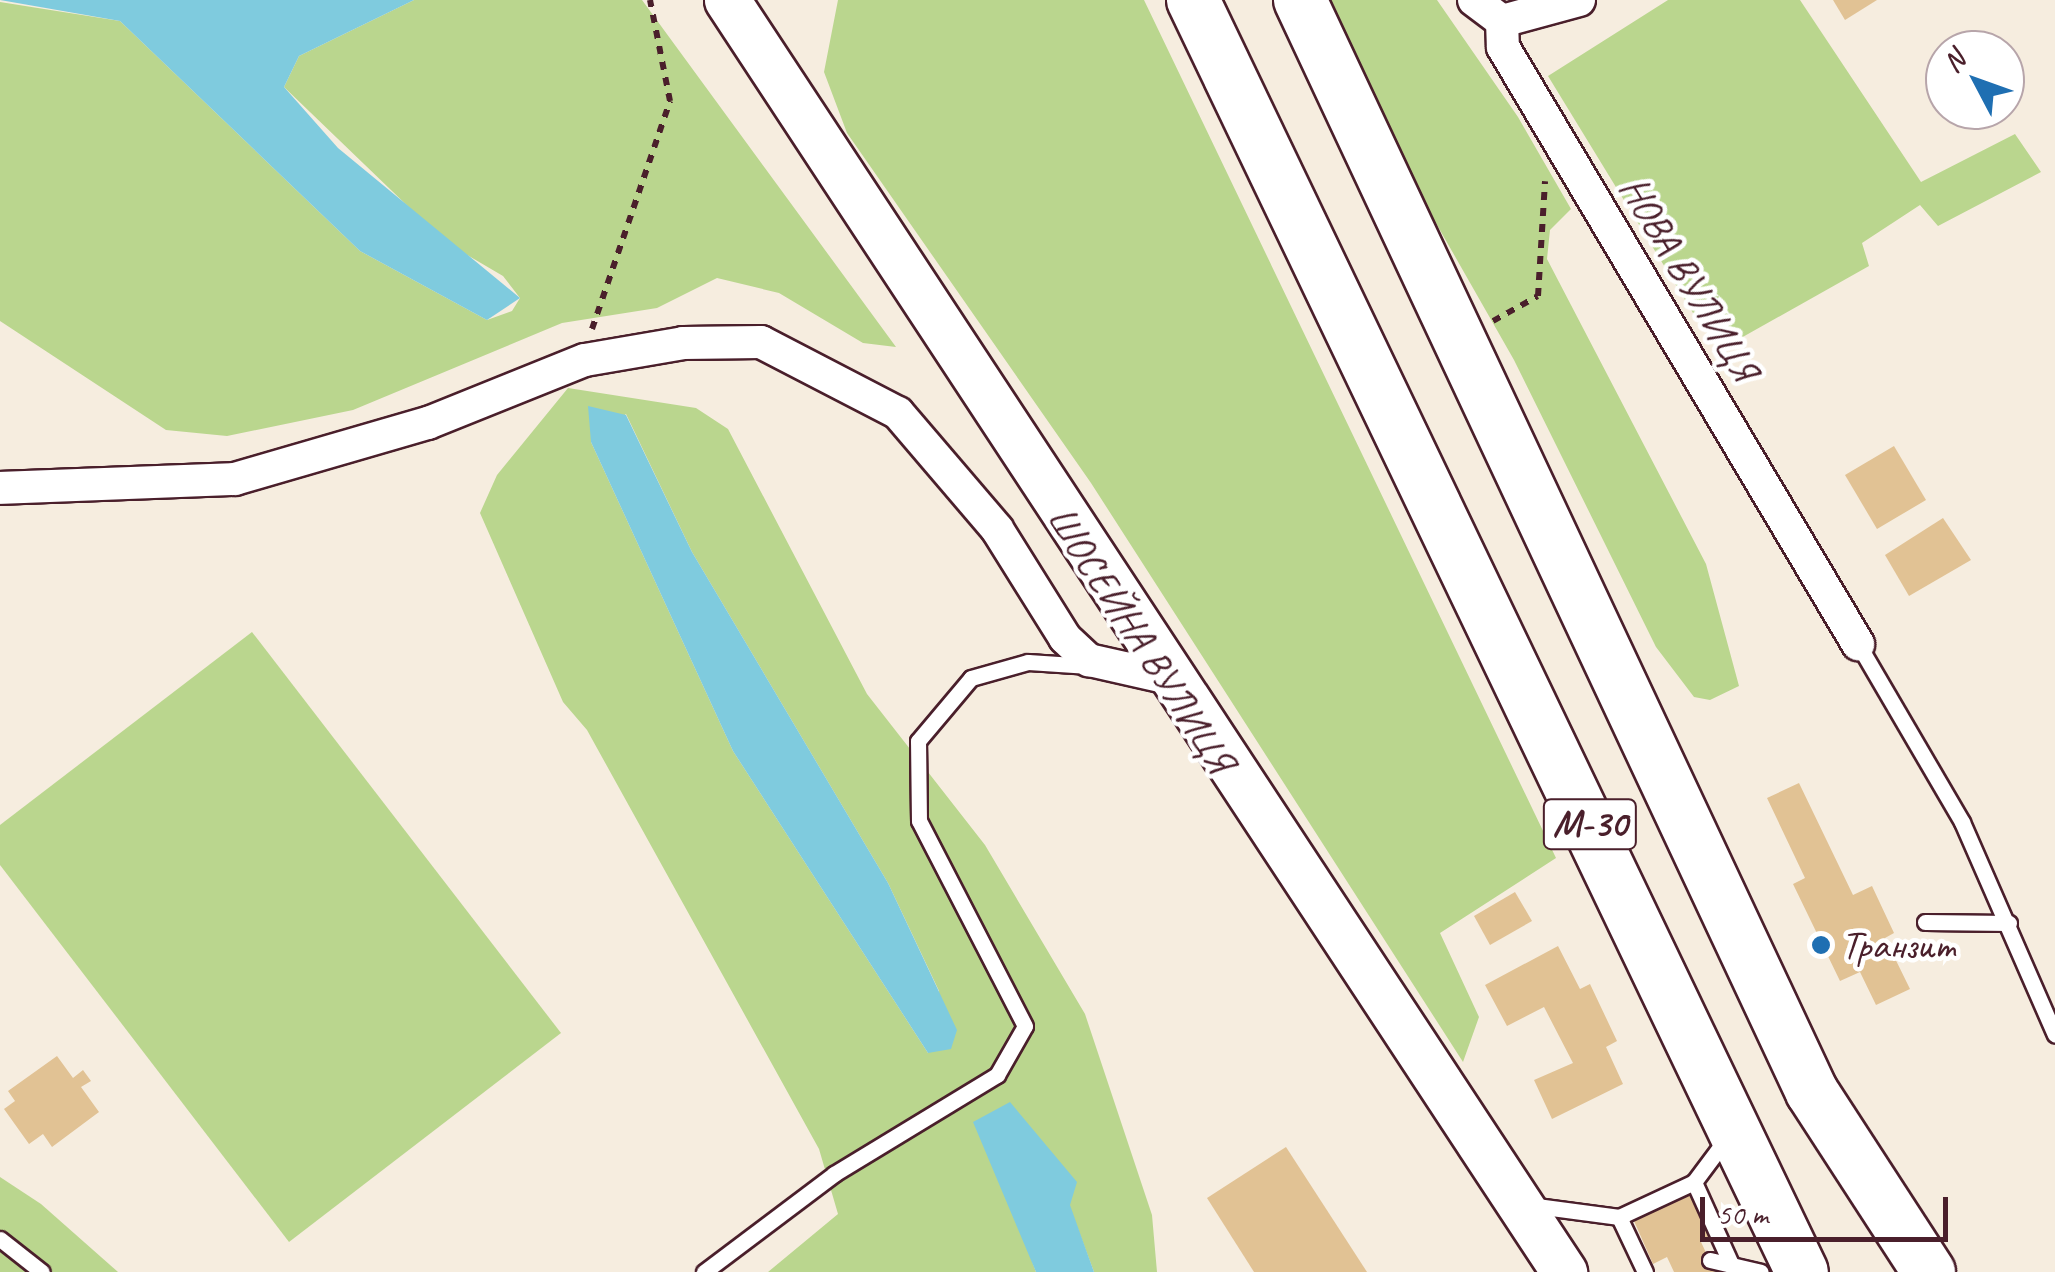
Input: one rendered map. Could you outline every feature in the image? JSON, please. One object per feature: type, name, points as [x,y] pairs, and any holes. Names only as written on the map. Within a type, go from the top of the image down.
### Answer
[{"type":"highway","name":"М-30","points":[[1194,0],[1802,1272]]},
{"type":"highway","name":"М-30","points":[[1300,0],[1812,1092],[1929,1272]]},
{"type":"main road","name":"ШОСЕЙНА ВУЛИЦЯ","points":[[727,0],[1164,677],[1564,1272]]},
{"type":"street","points":[[1474,0],[1502,21],[1579,0]]},
{"type":"street","name":"НОВА ВУЛИЦЯ","points":[[1502,21],[1503,47],[1558,144],[1858,644]]},
{"type":"street","points":[[0,488],[235,478],[428,423],[580,362],[683,343],[761,342],[821,366],[898,413],[997,529],[1065,638],[1112,668],[1164,677]]},
{"type":"lane","points":[[1858,644],[2009,923],[2055,1035]]},
{"type":"lane","points":[[704,1272],[834,1174],[997,1075],[1025,1026],[919,821],[918,741],[971,678],[1028,662],[1112,668]]},
{"type":"lane","points":[[1926,922],[2009,923]]},
{"type":"lane","points":[[1520,1204],[1619,1217],[1694,1182],[1734,1129]]},
{"type":"lane","points":[[1694,1182],[1732,1266]]},
{"type":"lane","points":[[1619,1217],[1644,1272]]},
{"type":"lane","points":[[0,1239],[42,1272]]},
{"type":"lane","points":[[1710,1260],[1761,1272]]},
{"type":"path","points":[[580,362],[670,101],[650,0]]},
{"type":"path","points":[[1494,321],[1538,296],[1536,226],[1558,144]]},
{"type":"green space","points":[[414,0],[642,0],[896,347],[863,343],[779,293],[717,278],[657,308],[562,323],[353,410],[227,436],[166,430],[0,321],[0,2],[120,21],[360,251],[487,320],[512,311],[520,298],[503,276],[445,242],[284,87],[299,56]]},
{"type":"green space","points":[[838,0],[1144,0],[1556,858],[1440,933],[1479,1017],[1463,1062],[1091,483],[847,133],[824,72]]},
{"type":"green space","points":[[1330,0],[1437,0],[1518,117],[1571,209],[1550,230],[1547,259],[1706,564],[1739,686],[1710,700],[1694,697],[1656,647],[1514,360],[1420,195]]},
{"type":"green space","points":[[1668,0],[1800,0],[1921,182],[2015,134],[2041,172],[1938,226],[1920,205],[1862,243],[1869,266],[1732,343],[1704,331],[1548,76]]},
{"type":"green space","points":[[568,388],[696,408],[728,429],[867,694],[985,845],[1085,1014],[1152,1215],[1157,1272],[1094,1272],[1069,1205],[1006,1191],[1036,1272],[768,1272],[838,1214],[819,1149],[587,730],[563,702],[480,513],[497,475]],"holes":[[[626,414],[692,552],[888,883],[939,991],[928,1053],[733,751],[591,442]]]},
{"type":"green space","points":[[252,632],[561,1033],[289,1242],[0,865],[0,825]]},
{"type":"green space","points":[[0,1177],[41,1204],[118,1272],[0,1272]]},
{"type":"water","points":[[0,0],[414,0],[299,56],[284,87],[338,148],[520,298],[487,320],[360,251],[120,21]]},
{"type":"water","points":[[588,406],[626,415],[692,552],[888,883],[957,1030],[951,1049],[928,1053],[733,751],[591,442]]},
{"type":"water","points":[[1010,1102],[1077,1182],[1070,1205],[1094,1272],[1036,1272],[973,1122]]},
{"type":"building","points":[[1833,0],[1877,0],[1845,20]]},
{"type":"building","points":[[1894,446],[1926,500],[1877,529],[1845,475]]},
{"type":"building","points":[[1943,518],[1971,560],[1909,596],[1885,555]]},
{"type":"building","points":[[1799,783],[1853,895],[1872,886],[1894,933],[1885,938],[1910,989],[1876,1005],[1860,972],[1840,981],[1793,884],[1805,878],[1767,798]]},
{"type":"building","points":[[1515,892],[1532,921],[1490,945],[1474,916]]},
{"type":"building","points":[[1558,946],[1580,989],[1590,984],[1617,1041],[1606,1047],[1623,1084],[1552,1119],[1534,1080],[1573,1063],[1544,1007],[1507,1026],[1485,985]]},
{"type":"building","points":[[57,1056],[73,1078],[83,1070],[91,1081],[81,1087],[99,1112],[52,1147],[43,1134],[29,1144],[4,1109],[15,1101],[8,1091]]},
{"type":"building","points":[[1286,1147],[1367,1272],[1254,1272],[1207,1198]]},
{"type":"building","points":[[1696,1192],[1716,1235],[1701,1242],[1715,1272],[1674,1272],[1667,1257],[1653,1264],[1634,1221]]},
{"type":"place","name":"Транзит","points":[[1821,945]]}]
